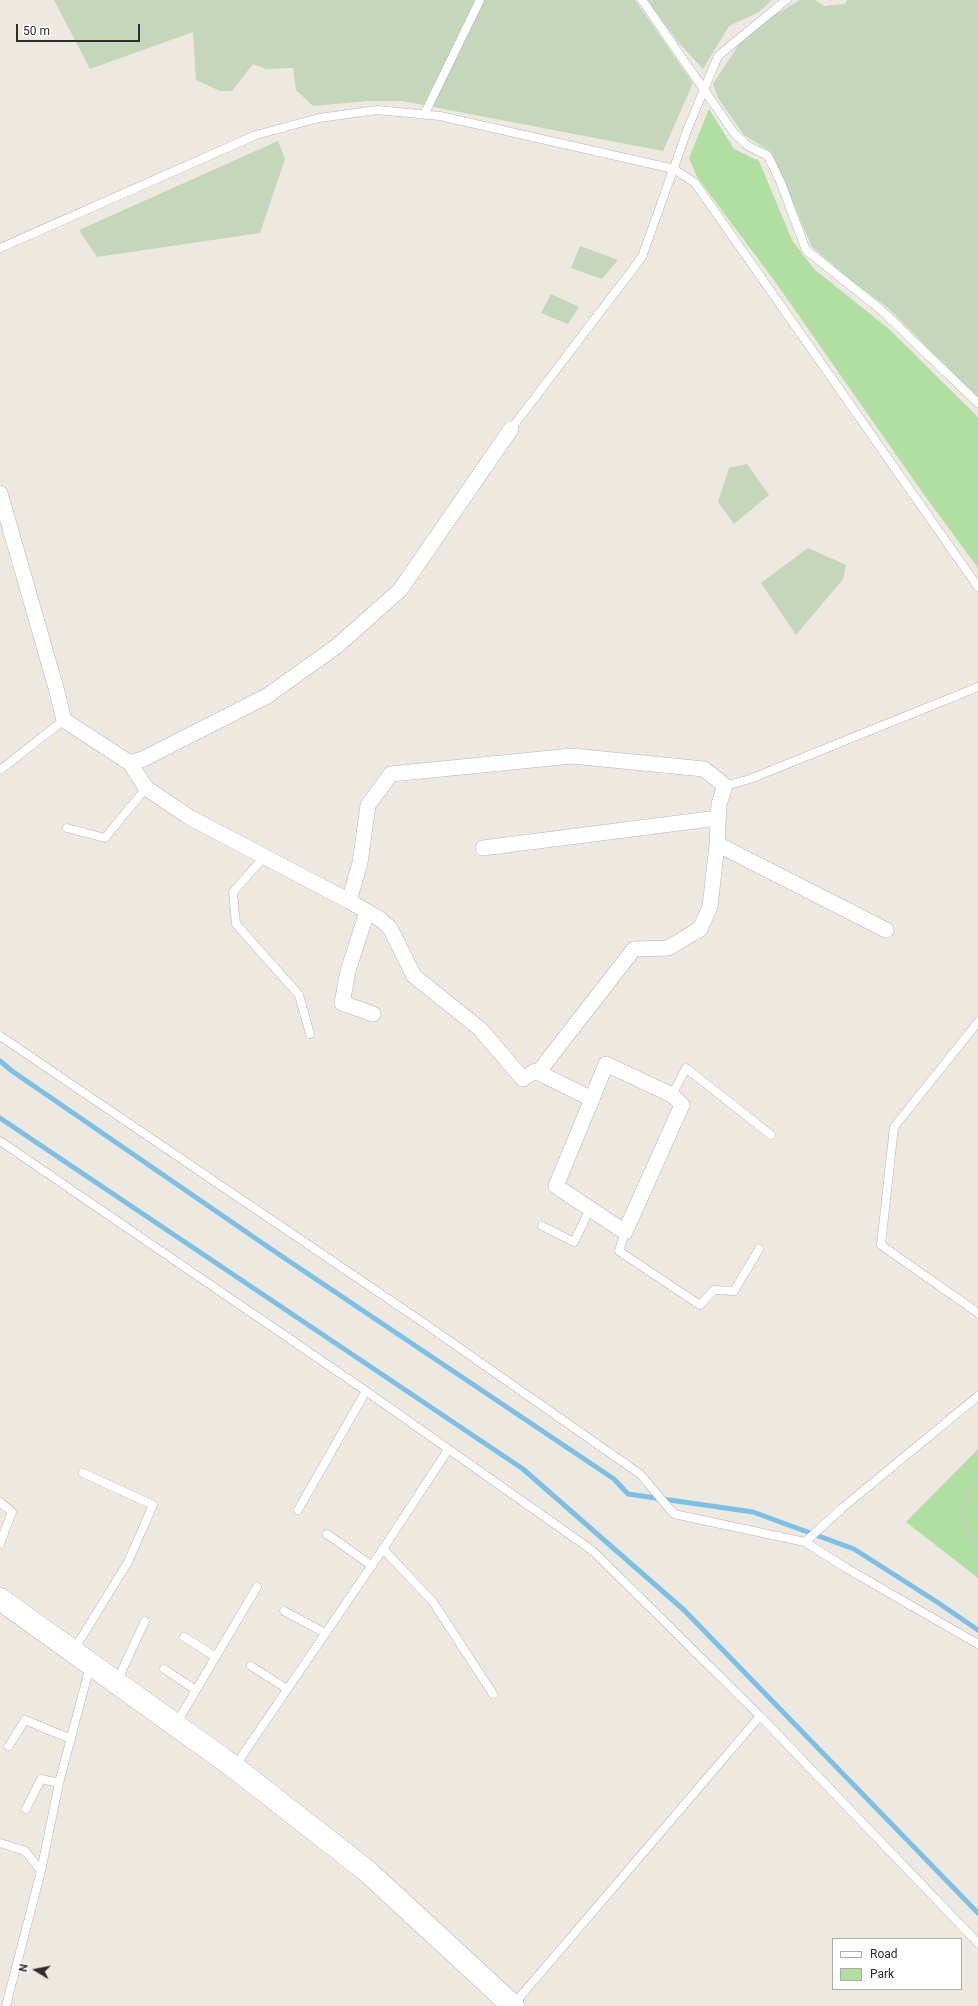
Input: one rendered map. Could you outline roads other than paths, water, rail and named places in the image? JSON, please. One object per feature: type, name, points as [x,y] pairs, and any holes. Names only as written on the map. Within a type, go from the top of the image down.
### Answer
[{"type":"street","points":[[130,762],[143,759],[267,696],[337,646],[400,590],[511,429]]},
{"type":"street","points":[[0,493],[64,720],[130,762],[146,788],[189,817],[349,901],[390,928],[414,976],[480,1029],[523,1079],[535,1071],[540,1070],[634,949],[668,948],[700,929],[710,907],[717,844],[719,804],[725,786],[704,769],[572,756],[391,774],[368,805],[360,863],[349,901]]},
{"type":"street","points":[[483,848],[718,818]]},
{"type":"street","points":[[717,844],[886,930]]},
{"type":"street","points":[[367,912],[348,971],[342,1003],[373,1014]]},
{"type":"street","points":[[606,1064],[672,1095],[682,1105],[625,1232],[556,1186],[606,1064]]},
{"type":"street","points":[[535,1071],[592,1099]]},
{"type":"street","points":[[0,1599],[234,1767],[366,1871],[513,2006]]},
{"type":"lane","points":[[424,115],[480,0]]},
{"type":"lane","points":[[642,0],[734,133],[748,146],[768,156],[781,183],[806,250],[880,309],[978,403]]},
{"type":"lane","points":[[511,429],[642,257],[674,168],[718,56],[786,0]]},
{"type":"lane","points":[[0,248],[256,135],[319,118],[377,110],[440,116],[674,168],[695,183],[978,588]]},
{"type":"lane","points":[[725,786],[750,779],[978,687]]},
{"type":"lane","points":[[0,770],[64,720]]},
{"type":"lane","points":[[67,828],[105,838],[146,788]]},
{"type":"lane","points":[[265,856],[232,892],[236,924],[299,995],[310,1034]]},
{"type":"lane","points":[[978,1022],[894,1127],[881,1244],[978,1313]]},
{"type":"lane","points":[[0,1036],[421,1321],[640,1474],[674,1514],[805,1542],[846,1568],[978,1644]]},
{"type":"lane","points":[[672,1095],[686,1068],[771,1135]]},
{"type":"lane","points":[[0,1141],[366,1391],[593,1551],[760,1716],[978,1943]]},
{"type":"lane","points":[[542,1226],[574,1242],[590,1209]]},
{"type":"lane","points":[[625,1232],[619,1251],[700,1305],[714,1290],[734,1291],[759,1249]]},
{"type":"lane","points":[[298,1510],[366,1391]]},
{"type":"lane","points":[[805,1542],[841,1509],[978,1396]]},
{"type":"lane","points":[[234,1767],[372,1566],[448,1450]]},
{"type":"lane","points":[[6,2006],[41,1871],[59,1783],[71,1739],[82,1657],[128,1562],[153,1505],[82,1472]]},
{"type":"lane","points":[[0,1502],[12,1512],[0,1543]]},
{"type":"lane","points":[[327,1534],[372,1566]]},
{"type":"lane","points":[[383,1549],[433,1602],[493,1694]]},
{"type":"lane","points":[[176,1725],[257,1587]]},
{"type":"lane","points":[[284,1611],[325,1633]]},
{"type":"lane","points":[[117,1682],[145,1621]]},
{"type":"lane","points":[[184,1637],[216,1657]]},
{"type":"lane","points":[[251,1666],[287,1689]]},
{"type":"lane","points":[[164,1669],[196,1690]]},
{"type":"lane","points":[[513,2006],[760,1716]]},
{"type":"lane","points":[[9,1746],[25,1720],[71,1739]]},
{"type":"lane","points":[[26,1809],[41,1779],[59,1783]]},
{"type":"lane","points":[[0,1844],[25,1851],[41,1871]]},
{"type":"waterway","points":[[0,1061],[12,1071],[271,1249],[614,1479],[628,1494],[753,1512],[854,1549],[978,1630]]},
{"type":"waterway","points":[[0,1118],[523,1469],[684,1610],[978,1913]]}]
